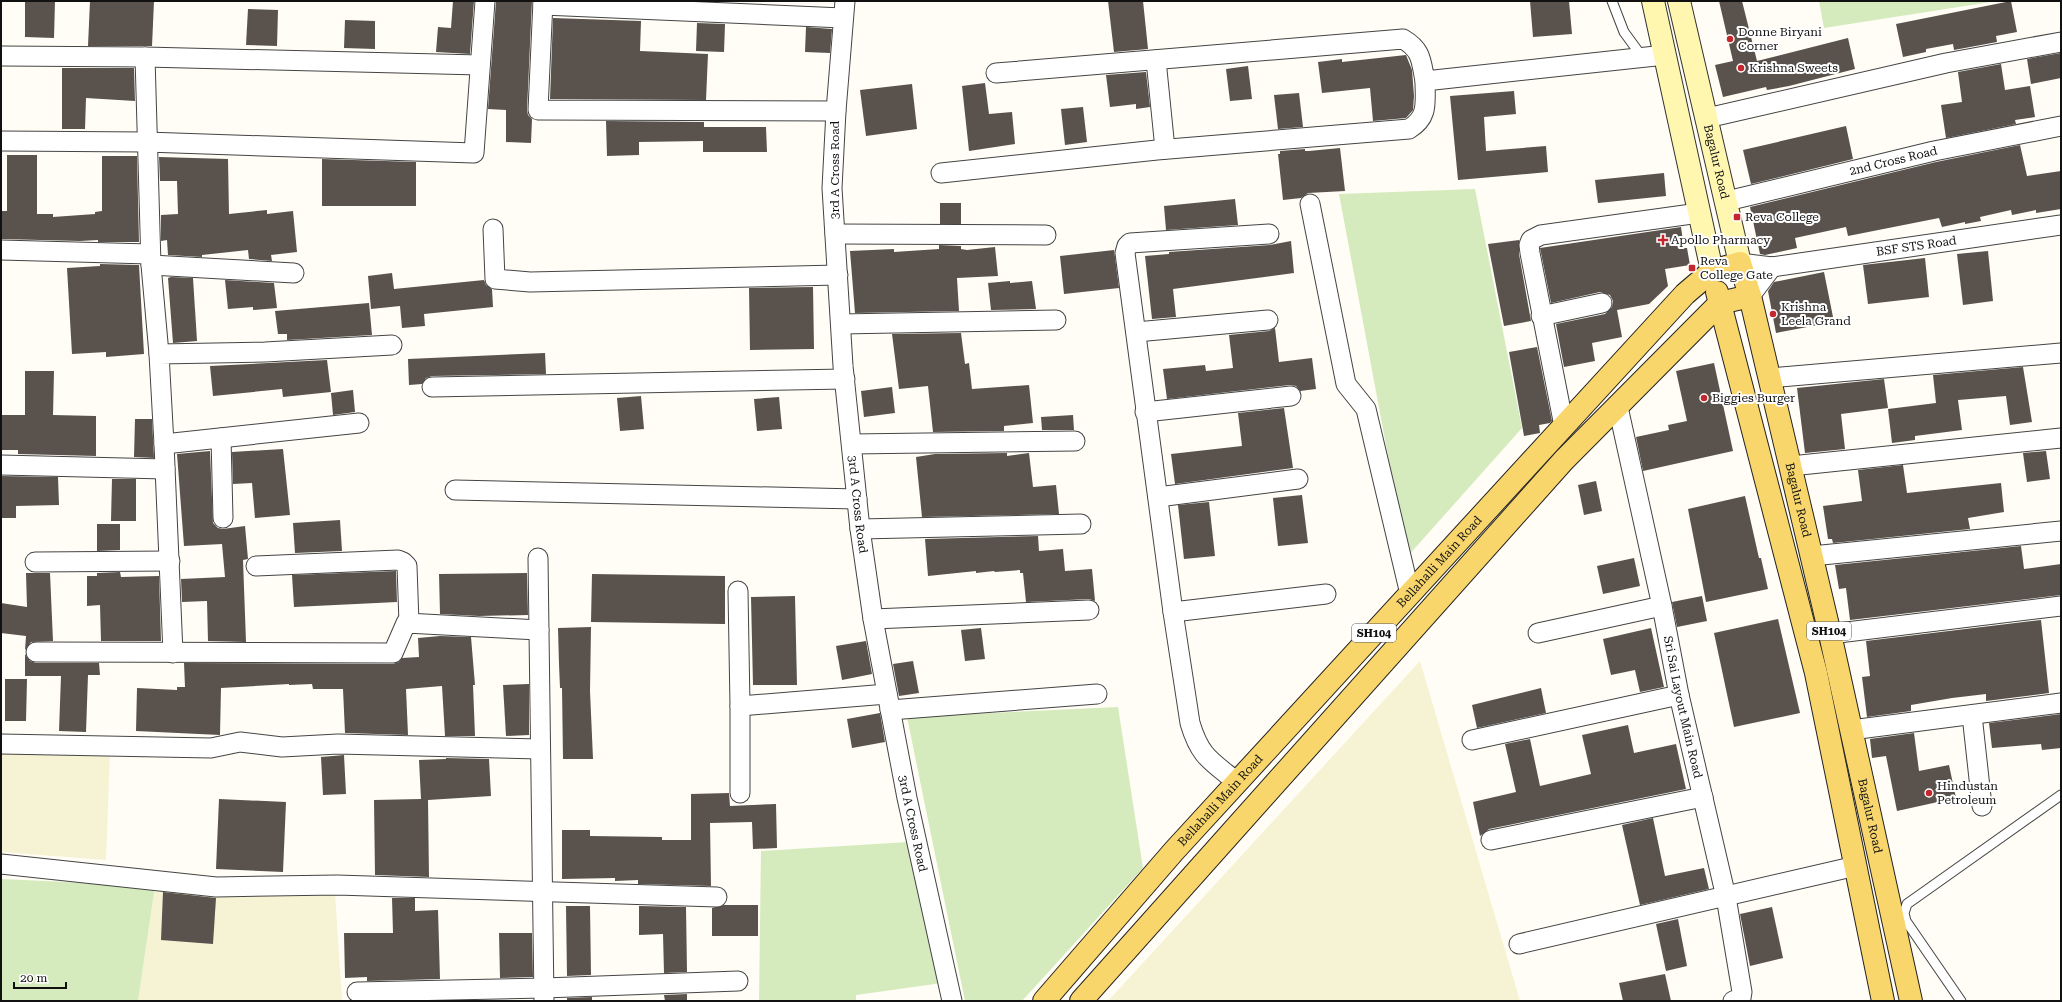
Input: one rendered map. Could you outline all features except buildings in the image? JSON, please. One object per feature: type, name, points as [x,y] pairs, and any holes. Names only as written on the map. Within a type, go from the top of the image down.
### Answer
[{"type":"main road","name":"Bagalur Road","points":[[1653,1],[1712,271],[1816,673],[1883,1001]]},
{"type":"main road","name":"Bagalur Road","points":[[1679,1],[1727,201],[1740,263],[1750,296],[1812,556],[1910,1001]]},
{"type":"main road","name":"SH104","points":[[1712,271],[1740,263]]},
{"type":"main road","name":"Bellahalli Main Road","points":[[1044,1001],[1174,851],[1237,782],[1685,294],[1712,271]]},
{"type":"main road","points":[[1720,303],[1750,296]]},
{"type":"main road","name":"Bellahalli Main Road","points":[[1081,1001],[1564,460],[1618,407],[1685,336],[1720,303]]},
{"type":"street","points":[[1,141],[146,142],[474,153],[485,1]]},
{"type":"street","points":[[836,111],[538,110],[543,3],[844,10]]},
{"type":"street","name":"3rd A Cross Road","points":[[844,10],[832,188],[845,379],[860,529],[873,618],[907,798],[952,1001]]},
{"type":"street","points":[[941,173],[1165,149],[1409,129],[1419,123],[1426,108],[1425,81],[1420,57],[1414,46],[1402,39],[996,72]]},
{"type":"street","points":[[1707,118],[1946,63],[2061,42]]},
{"type":"street","points":[[1425,81],[1665,55]]},
{"type":"street","points":[[1,56],[144,57],[480,65]]},
{"type":"street","points":[[144,57],[150,260],[159,354],[166,469],[173,653]]},
{"type":"street","points":[[1156,60],[1165,149]]},
{"type":"street","name":"2nd Cross Road","points":[[1727,201],[1934,151],[2061,126]]},
{"type":"street","points":[[1310,204],[1346,384],[1366,409],[1410,594]]},
{"type":"street","points":[[1564,426],[1541,316],[1529,245],[1535,237],[1699,213]]},
{"type":"street","name":"BSF STS Road","points":[[1740,263],[1772,267],[2061,225]]},
{"type":"street","points":[[493,229],[495,279],[530,282],[838,275]]},
{"type":"street","points":[[835,234],[1046,235]]},
{"type":"street","points":[[1237,782],[1203,755],[1195,740],[1190,723],[1173,612],[1125,253],[1127,246],[1130,243],[1269,234]]},
{"type":"street","points":[[1,250],[150,260],[294,273]]},
{"type":"street","points":[[1750,296],[1772,267]]},
{"type":"street","points":[[1541,316],[1602,303]]},
{"type":"street","points":[[841,324],[1056,320]]},
{"type":"street","points":[[1136,332],[1268,320]]},
{"type":"street","points":[[159,354],[265,352],[392,345]]},
{"type":"street","points":[[1770,378],[2061,353]]},
{"type":"street","points":[[432,387],[845,379]]},
{"type":"street","points":[[1146,412],[1291,396]]},
{"type":"street","name":"Sri Sai Layout Main Road","points":[[1618,407],[1662,606],[1679,695],[1726,897],[1742,992],[1741,998],[1733,1001]]},
{"type":"street","points":[[164,444],[359,423]]},
{"type":"street","points":[[221,438],[223,518]]},
{"type":"street","points":[[1791,466],[2061,438]]},
{"type":"street","points":[[852,444],[1075,441]]},
{"type":"street","points":[[1,465],[166,469]]},
{"type":"street","points":[[1158,497],[1298,479]]},
{"type":"street","points":[[455,490],[857,499]]},
{"type":"street","points":[[860,529],[1081,524]]},
{"type":"street","points":[[1812,556],[2061,531]]},
{"type":"street","points":[[538,558],[540,749],[544,890],[544,995]]},
{"type":"street","points":[[256,566],[398,560],[407,566],[409,623]]},
{"type":"street","points":[[35,562],[170,561]]},
{"type":"street","points":[[738,591],[740,793]]},
{"type":"street","points":[[1173,612],[1326,594]]},
{"type":"street","points":[[1538,633],[1662,606]]},
{"type":"street","points":[[1830,634],[2061,606]]},
{"type":"street","points":[[873,618],[1089,610]]},
{"type":"street","points":[[36,652],[393,654],[406,623],[539,630]]},
{"type":"street","points":[[740,706],[1097,694]]},
{"type":"street","points":[[1472,740],[1679,695]]},
{"type":"street","points":[[1851,730],[2061,703]]},
{"type":"street","points":[[1972,715],[1982,806]]},
{"type":"street","points":[[1,744],[211,748],[240,742],[282,747],[338,744],[540,749]]},
{"type":"street","points":[[1492,840],[1703,797]]},
{"type":"street","points":[[1,864],[216,886],[337,885],[544,890],[717,897]]},
{"type":"street","points":[[1519,944],[1856,866]]},
{"type":"street","points":[[358,992],[544,995],[738,981]]},
{"type":"lane","points":[[1612,1],[1624,32],[1643,58]]},
{"type":"lane","points":[[1961,1001],[1906,920],[1904,913],[1907,904],[2061,795]]},
{"type":"shaded area","points":[[1420,661],[1520,1001],[1108,1001]]},
{"type":"shaded area","points":[[1,750],[110,754],[106,860],[1,852]]},
{"type":"shaded area","points":[[155,886],[335,893],[342,1001],[138,1001]]},
{"type":"green space","points":[[1819,1],[1997,1],[1824,28]]},
{"type":"green space","points":[[1475,189],[1522,428],[1407,557],[1339,194]]},
{"type":"green space","points":[[1118,707],[1143,868],[1022,1001],[965,1001],[907,717]]},
{"type":"green space","points":[[908,842],[942,983],[856,995],[856,1001],[759,1001],[761,851]]},
{"type":"green space","points":[[1,879],[155,886],[138,1001],[1,1001]]},
{"type":"place","name":"Donne Biryani Corner","points":[[1730,39]]},
{"type":"place","name":"Krishna Sweets","points":[[1741,68]]},
{"type":"place","name":"Reva College","points":[[1737,217]]},
{"type":"place","name":"Apollo Pharmacy","points":[[1663,240]]},
{"type":"place","name":"Reva College Gate","points":[[1692,268]]},
{"type":"place","name":"Krishna Leela Grand","points":[[1773,314]]},
{"type":"place","name":"Biggies Burger","points":[[1704,398]]},
{"type":"place","name":"Hindustan Petroleum","points":[[1929,793]]}]
